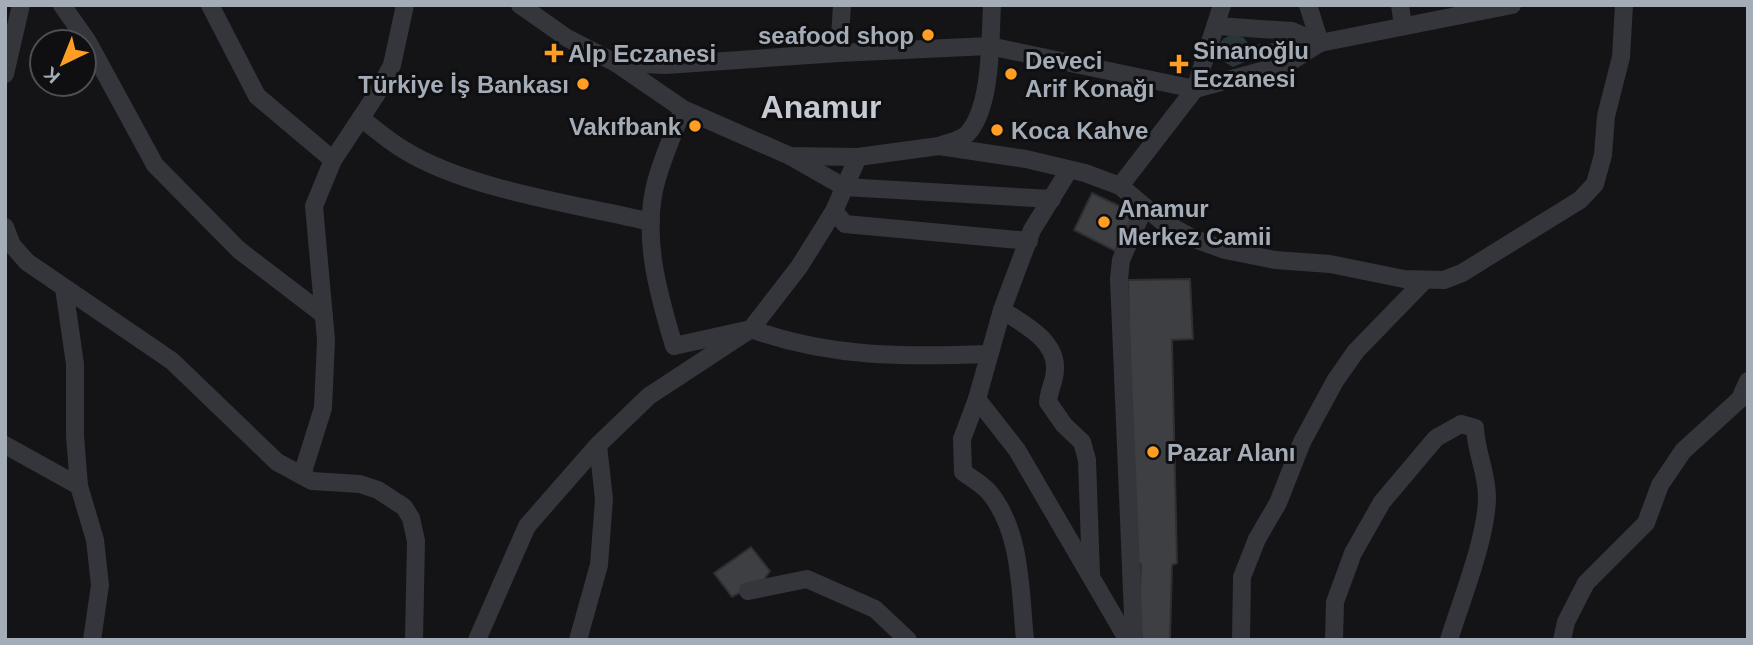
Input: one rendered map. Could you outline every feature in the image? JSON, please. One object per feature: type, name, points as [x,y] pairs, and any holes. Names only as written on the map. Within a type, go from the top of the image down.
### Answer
[{"type":"street","points":[[5,75],[21,5]]},
{"type":"street","points":[[62,5],[88,42],[155,165],[239,250],[324,315]]},
{"type":"street","points":[[210,5],[257,96],[333,160]]},
{"type":"street","points":[[302,475],[323,408],[326,340],[314,206],[333,160],[392,65],[405,5]]},
{"type":"street","points":[[520,5],[567,38],[616,63],[682,109],[790,156],[844,187],[1052,199]]},
{"type":"street","points":[[839,52],[842,5]]},
{"type":"street","points":[[790,156],[858,157],[939,146],[965,136],[976,122],[984,100],[992,5]]},
{"type":"street","points":[[1120,187],[1195,89],[1222,5]]},
{"type":"street","points":[[1308,5],[1320,43]]},
{"type":"street","points":[[1400,5],[1403,26]]},
{"type":"street","points":[[616,63],[666,65],[839,52],[989,46],[1195,89],[1287,64],[1320,43],[1512,5]]},
{"type":"street","points":[[939,146],[1026,159],[1120,187],[1144,208],[1192,238],[1225,250],[1275,260],[1330,264],[1404,279],[1444,280],[1462,273],[1580,200],[1595,184],[1603,155],[1606,116],[1621,57],[1624,5]]},
{"type":"street","points":[[1217,26],[1292,31],[1320,43]]},
{"type":"street","points":[[682,109],[657,178],[651,222],[656,280],[674,346],[751,329],[784,341],[880,356],[989,354]]},
{"type":"street","points":[[361,118],[404,150],[438,167],[482,182],[651,222]]},
{"type":"street","points":[[477,640],[527,526],[598,445],[649,396],[751,329],[799,267],[834,211],[858,157]]},
{"type":"street","points":[[1025,640],[1017,559],[1006,519],[988,491],[963,472],[962,439],[977,399],[1002,310],[1029,241],[1069,170]]},
{"type":"street","points":[[977,399],[1017,450],[1123,632],[1134,637],[1119,279],[1121,260],[1144,208]]},
{"type":"street","points":[[834,211],[845,223],[1029,241]]},
{"type":"street","points":[[5,227],[12,245],[27,262],[172,361],[277,462],[312,481],[360,484],[378,490],[404,507],[411,518],[416,541],[414,640]]},
{"type":"street","points":[[1241,640],[1242,578],[1257,539],[1278,503],[1302,442],[1335,381],[1356,351],[1425,279]]},
{"type":"street","points":[[64,288],[75,363],[75,436],[79,486],[95,540],[100,585],[93,640]]},
{"type":"street","points":[[1002,310],[1037,332],[1054,356],[1056,372],[1049,390],[1048,402],[1064,425],[1082,442],[1087,460],[1091,573]]},
{"type":"street","points":[[1562,640],[1566,622],[1586,583],[1646,523],[1660,485],[1683,451],[1744,403],[1748,381]]},
{"type":"street","points":[[1334,640],[1335,602],[1353,553],[1382,502],[1436,438],[1461,424],[1475,428],[1475,446],[1484,470],[1487,499],[1480,535],[1449,640]]},
{"type":"street","points":[[5,445],[79,486]]},
{"type":"street","points":[[578,640],[599,565],[604,499],[598,445]]},
{"type":"street","points":[[748,591],[807,579],[875,609],[908,640]]},
{"type":"shaded area","points":[[1235,34],[1244,38],[1249,45],[1274,43],[1275,38],[1291,38],[1292,42],[1288,51],[1283,52],[1275,47],[1250,52],[1247,61],[1233,67],[1219,59],[1218,50],[1226,37]]},
{"type":"building","name":"Anamur Merkez Camii","points":[[1092,193],[1134,213],[1115,251],[1074,230]]},
{"type":"building","name":"Pazar Alanı","points":[[1190,279],[1193,339],[1172,340],[1177,563],[1172,565],[1170,640],[1137,640],[1141,564],[1134,564],[1128,280]]},
{"type":"building","points":[[751,547],[770,571],[763,581],[732,597],[714,573]]},
{"type":"place","name":"seafood shop","points":[[928,35]]},
{"type":"place","name":"Alp Eczanesi","points":[[554,53]]},
{"type":"place","name":"Sinanoğlu Eczanesi","points":[[1179,64]]},
{"type":"place","name":"Deveci Arif Konağı","points":[[1011,74]]},
{"type":"place","name":"Türkiye İş Bankası","points":[[583,84]]},
{"type":"place","name":"Vakıfbank","points":[[695,126]]},
{"type":"place","name":"Koca Kahve","points":[[997,130]]},
{"type":"place","name":"Anamur Merkez Camii","points":[[1104,222]]},
{"type":"place","name":"Pazar Alanı","points":[[1153,452]]},
{"type":"district","name":"Anamur","points":[[821,107]]}]
